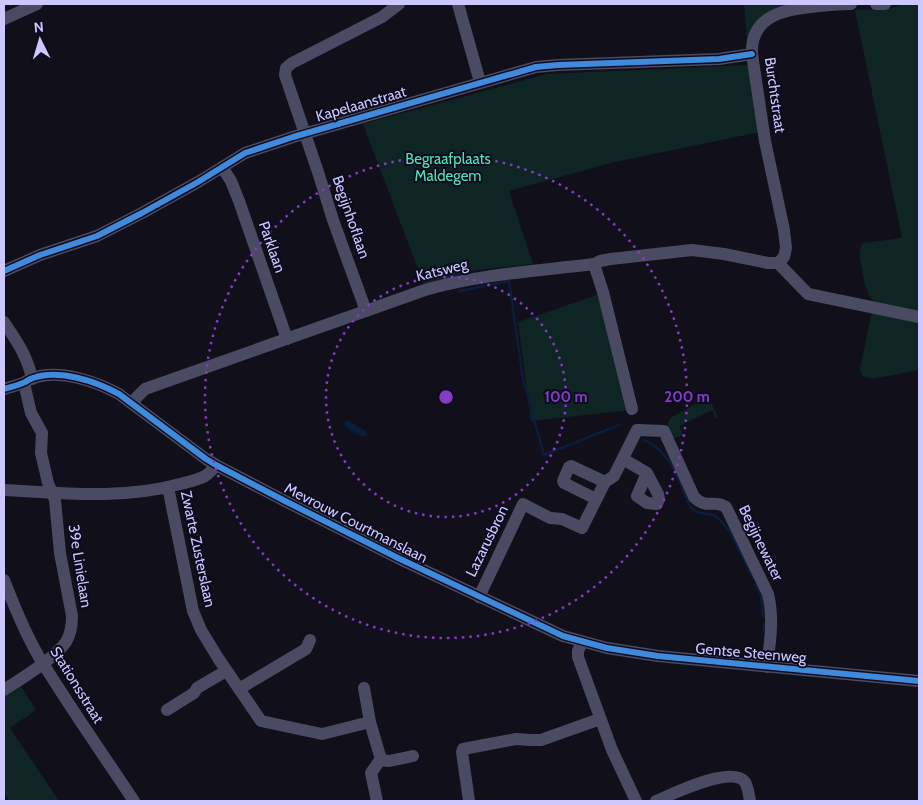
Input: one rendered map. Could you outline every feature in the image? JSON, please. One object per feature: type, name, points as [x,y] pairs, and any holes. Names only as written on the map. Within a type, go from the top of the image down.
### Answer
[{"type":"street","points":[[4,19],[37,4]]},
{"type":"street","name":"Begijnhoflaan","points":[[366,311],[333,220],[285,75],[286,68],[292,63],[382,17],[399,4]]},
{"type":"street","points":[[458,4],[480,82]]},
{"type":"street","name":"Burchtstraat","points":[[778,263],[784,257],[786,248],[784,230],[765,141],[751,43],[759,28],[769,18],[782,12],[851,4]]},
{"type":"street","points":[[876,4],[885,4]]},
{"type":"street","name":"Kapelaanstraat","points":[[4,271],[40,255],[97,236],[142,213],[245,154],[305,134],[480,82],[536,67],[719,59],[752,54]]},
{"type":"street","name":"Parklaan","points":[[222,167],[240,201],[287,339]]},
{"type":"street","name":"Katsweg","points":[[132,403],[145,389],[425,290],[451,283],[483,277],[594,264],[611,259],[692,250],[778,263]]},
{"type":"street","points":[[778,263],[808,294],[919,318]]},
{"type":"street","points":[[594,264],[603,292],[632,410]]},
{"type":"street","name":"39e Linielaan","points":[[4,322],[20,345],[26,359],[32,413],[42,433],[41,453],[48,483],[55,500],[60,553],[72,616],[72,625],[67,641],[61,648],[4,690]]},
{"type":"street","name":"Mevrouw Courtmanslaan","points":[[4,389],[50,375],[64,375],[108,388],[132,403],[216,465],[479,597],[549,630],[582,642]]},
{"type":"street","name":"Lazarusbron","points":[[479,597],[523,504],[550,518],[562,518],[582,528],[605,482],[614,476],[636,430]]},
{"type":"street","name":"Begijnewater","points":[[636,430],[664,432],[694,497],[699,502],[707,504],[719,503],[726,507],[768,594],[772,608],[767,667]]},
{"type":"street","points":[[622,459],[647,473]]},
{"type":"street","points":[[4,490],[90,494],[149,491],[207,475],[216,465]]},
{"type":"street","points":[[596,499],[564,483],[563,481],[569,467],[571,466],[605,482]]},
{"type":"street","name":"Zwarte Zusterslaan","points":[[168,487],[194,611],[201,630],[226,671],[261,721],[322,734],[370,722]]},
{"type":"street","name":"Stationsstraat","points":[[4,580],[25,630],[43,663],[83,727],[134,801]]},
{"type":"street","points":[[239,689],[306,649],[310,640]]},
{"type":"street","points":[[582,642],[578,651],[578,657],[612,750],[636,801]]},
{"type":"street","name":"Gentse Steenweg","points":[[582,642],[658,656],[919,681]]},
{"type":"street","points":[[167,710],[194,693],[197,688],[226,671]]},
{"type":"street","points":[[364,688],[370,722],[380,756],[380,760],[371,773],[377,801]]},
{"type":"street","points":[[469,801],[463,748],[516,738],[541,740],[600,719]]},
{"type":"street","points":[[380,760],[389,761],[414,756]]},
{"type":"street","points":[[656,801],[702,782],[726,777],[734,777],[744,781],[750,801]]},
{"type":"green space","points":[[744,4],[811,4],[752,32],[747,39]]},
{"type":"green space","points":[[907,4],[919,4],[919,313],[874,301],[869,295],[863,277],[860,256],[860,249],[863,243],[902,238],[855,10],[886,9]]},
{"type":"green space","name":"Begraafplaats Maldegem","points":[[748,65],[760,132],[615,162],[509,191],[533,264],[477,270],[424,285],[363,124],[546,74]]},
{"type":"green space","points":[[600,294],[631,410],[531,421],[518,322]]},
{"type":"green space","points":[[872,311],[919,322],[919,370],[872,379],[863,376],[860,369]]},
{"type":"green space","points":[[705,399],[710,400],[718,418],[716,419],[712,410],[679,426],[683,435],[671,440],[667,427],[670,418]]},
{"type":"green space","points":[[21,686],[36,710],[10,728],[59,801],[9,801],[4,791],[4,697]]},
{"type":"water","points":[[346,420],[366,431],[367,436],[360,436],[352,431],[344,424]]},
{"type":"waterway","points":[[460,291],[509,281],[523,379],[544,455],[619,425]]},
{"type":"waterway","points":[[644,440],[653,445],[668,459],[690,506],[695,511],[714,515],[730,532],[753,578]]},
{"type":"waterway","points":[[755,584],[761,595],[763,617]]},
{"type":"waterway","points":[[764,624],[764,630]]},
{"type":"cycle path","points":[[4,271],[40,255],[97,236],[198,182],[245,153],[293,137],[536,67],[719,59],[752,54]]},
{"type":"cycle path","points":[[4,389],[33,378],[54,375],[77,378],[110,389],[216,465],[398,558],[563,636],[607,648],[658,656],[919,681]]}]
